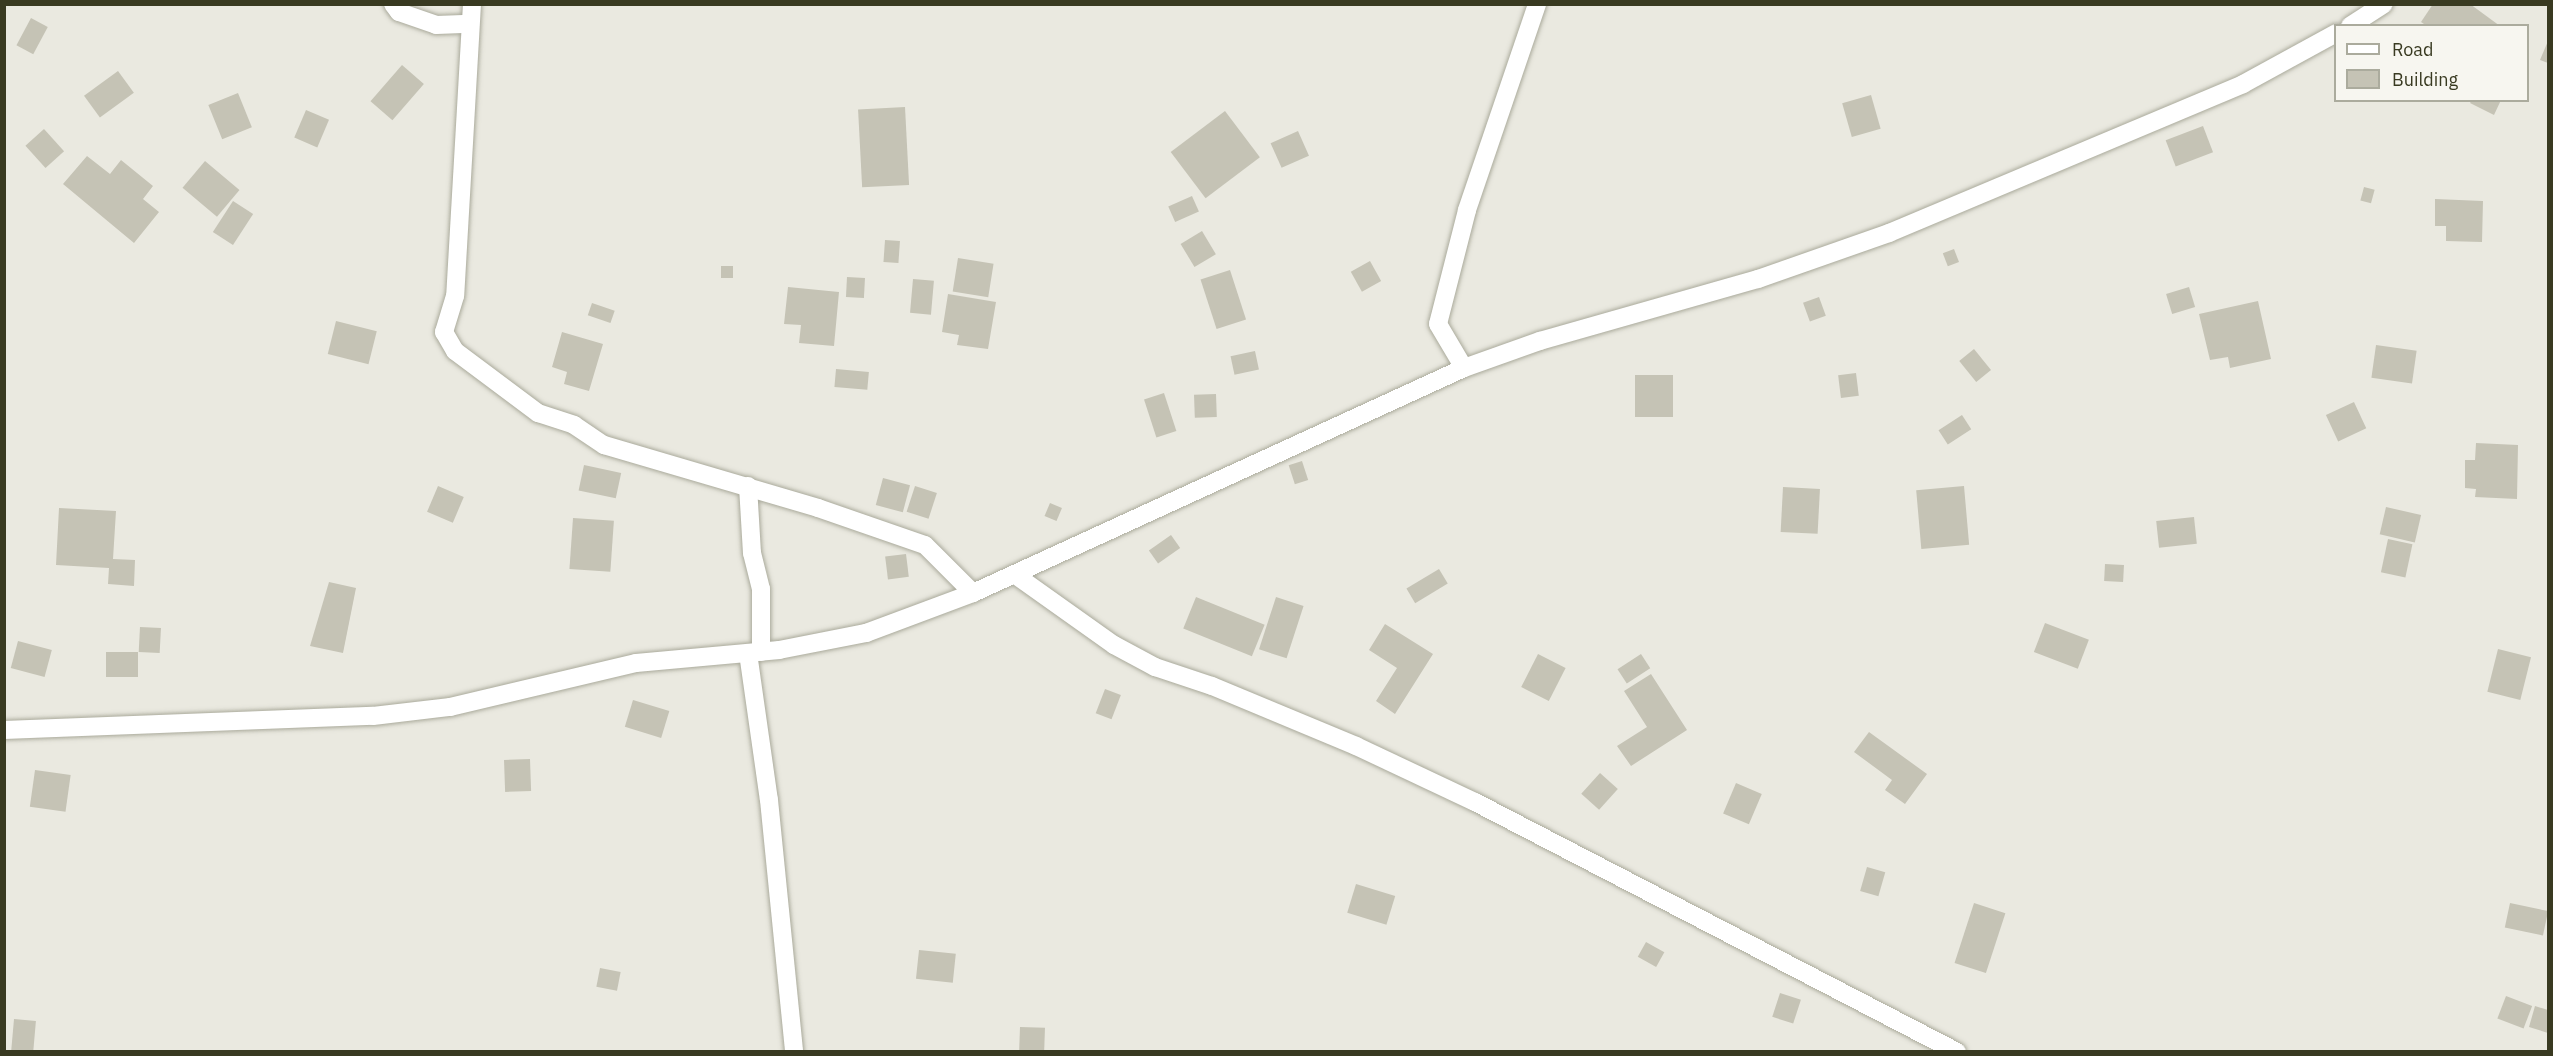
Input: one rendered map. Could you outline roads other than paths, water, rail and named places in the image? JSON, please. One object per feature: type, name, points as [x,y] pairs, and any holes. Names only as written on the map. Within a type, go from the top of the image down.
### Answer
[{"type":"street","points":[[393,4],[399,12],[436,25],[470,24]]},
{"type":"street","points":[[472,4],[455,296],[444,332],[455,351],[538,413],[574,425],[604,445],[748,486],[926,545],[973,593]]},
{"type":"street","points":[[1464,368],[1438,324],[1467,210],[1537,4]]},
{"type":"street","points":[[2353,24],[2384,4]]},
{"type":"street","points":[[4,730],[372,716],[450,707],[636,663],[755,652],[866,633],[973,593],[1464,368],[1540,341],[1758,279],[1889,233],[2201,102],[2334,34]]},
{"type":"street","points":[[748,486],[752,553],[761,589],[755,652],[795,1052]]},
{"type":"street","points":[[1014,574],[1114,645],[1155,667],[1212,686],[1356,746],[1465,797],[1584,855],[1789,967],[1957,1052]]}]
